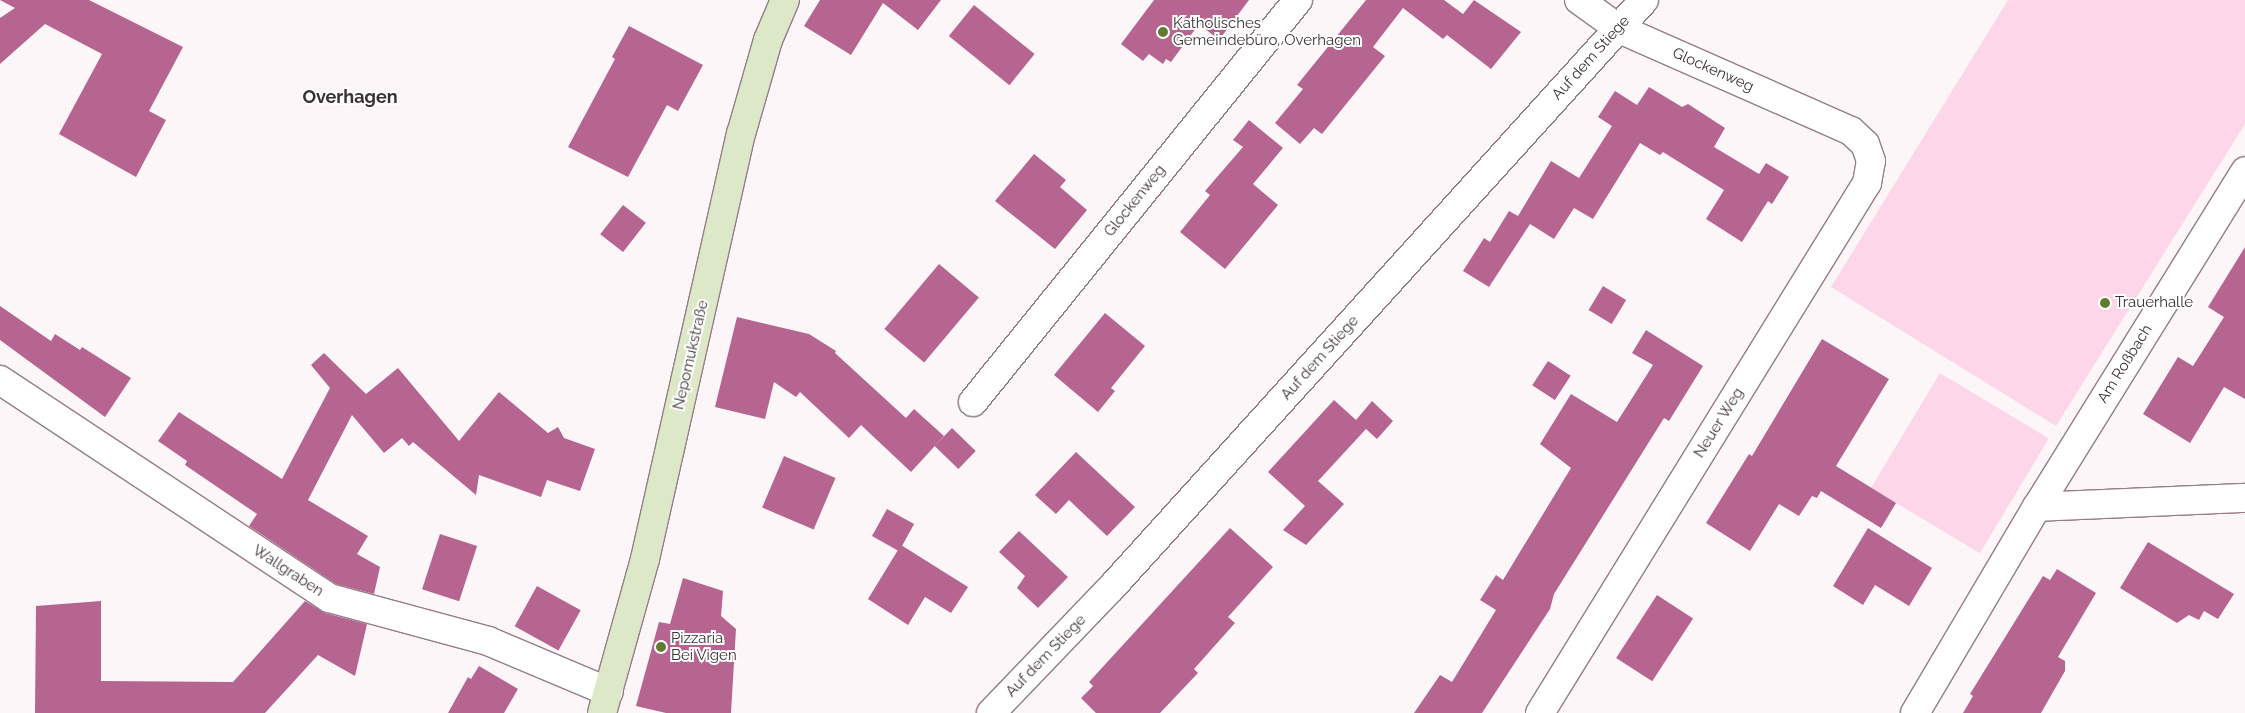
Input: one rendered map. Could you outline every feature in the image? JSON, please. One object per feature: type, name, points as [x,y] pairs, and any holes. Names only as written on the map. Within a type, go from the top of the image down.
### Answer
[{"type":"main road","name":"Nepomukstraße","points":[[606,702],[645,559],[741,134],[768,40],[785,0]]},
{"type":"street","name":"Glockenweg","points":[[973,402],[1298,0]]},
{"type":"street","name":"Glockenweg","points":[[1579,0],[1618,28],[1851,131]]},
{"type":"street","name":"Auf dem Stiege","points":[[991,713],[1112,587],[1644,0]]},
{"type":"street","name":"Neuer Weg","points":[[1540,713],[1867,183],[1871,161],[1865,144],[1851,131]]},
{"type":"street","name":"Am Roßbach","points":[[1915,713],[2038,507],[2245,171]]},
{"type":"street","name":"Wallgraben","points":[[0,380],[330,598],[488,641],[606,702]]},
{"type":"street","points":[[2038,507],[2245,498]]},
{"type":"shaded area","points":[[2008,0],[2245,0],[2245,124],[2056,426],[1831,287]]},
{"type":"shaded area","points":[[1940,373],[2049,438],[1980,553],[1871,488]]},
{"type":"building","points":[[0,0],[89,0],[183,47],[149,111],[166,120],[136,177],[59,134],[102,54],[45,24],[0,64],[0,18],[15,8]]},
{"type":"building","points":[[820,0],[941,0],[918,30],[883,3],[851,55],[804,26]]},
{"type":"building","name":"Katholisches Gemeindebüro, Overhagen","points":[[1154,0],[1249,0],[1219,40],[1199,24],[1171,62],[1166,59],[1163,64],[1149,54],[1143,61],[1121,44]]},
{"type":"building","points":[[1366,0],[1444,0],[1463,14],[1474,0],[1521,32],[1491,69],[1447,35],[1443,39],[1403,8],[1373,47],[1385,56],[1322,134],[1314,128],[1300,144],[1275,123],[1303,89],[1297,85]]},
{"type":"building","points":[[974,5],[1035,54],[1009,85],[949,36]]},
{"type":"building","points":[[629,26],[703,65],[678,111],[667,105],[628,177],[568,147],[615,59],[612,57]]},
{"type":"building","points":[[1649,87],[1682,107],[1688,104],[1725,128],[1714,147],[1759,174],[1766,163],[1789,177],[1772,204],[1768,201],[1742,242],[1706,219],[1724,190],[1663,152],[1660,155],[1640,143],[1593,219],[1574,208],[1554,239],[1530,224],[1489,287],[1463,271],[1484,238],[1490,242],[1509,211],[1518,216],[1551,161],[1579,178],[1612,126],[1598,117],[1615,91],[1637,105]]},
{"type":"building","points":[[1249,120],[1283,148],[1253,184],[1278,205],[1225,269],[1180,232],[1210,195],[1205,191],[1243,147],[1233,140]]},
{"type":"building","points":[[1034,154],[1066,180],[1060,187],[1087,210],[1055,249],[995,201]]},
{"type":"building","points":[[623,205],[646,223],[623,252],[600,234]]},
{"type":"building","points":[[2245,247],[2245,399],[2224,387],[2190,443],[2143,414],[2178,357],[2193,366],[2224,317],[2208,307]]},
{"type":"building","points":[[939,264],[979,297],[924,363],[884,329]]},
{"type":"building","points":[[1603,286],[1626,300],[1612,324],[1589,310]]},
{"type":"building","points":[[0,306],[51,341],[55,334],[80,350],[82,347],[131,378],[105,417],[0,340]]},
{"type":"building","points":[[1105,313],[1145,346],[1111,388],[1115,391],[1098,412],[1054,375]]},
{"type":"building","points":[[737,317],[809,334],[836,351],[835,353],[906,418],[914,409],[944,436],[911,472],[861,425],[849,438],[800,392],[796,397],[774,382],[765,419],[715,407]]},
{"type":"building","points":[[1646,330],[1703,366],[1669,421],[1664,418],[1554,594],[1550,609],[1482,713],[1414,713],[1440,675],[1452,682],[1496,610],[1480,600],[1496,575],[1503,580],[1571,468],[1540,444],[1571,394],[1617,422],[1653,365],[1632,353]]},
{"type":"building","points":[[1822,339],[1889,379],[1836,466],[1896,503],[1881,528],[1821,491],[1817,498],[1812,496],[1799,516],[1779,504],[1750,551],[1706,523],[1749,454],[1752,456]]},
{"type":"building","points":[[324,353],[366,394],[398,368],[459,441],[499,392],[548,433],[558,427],[564,438],[595,449],[580,491],[547,480],[541,497],[479,475],[476,495],[413,442],[409,446],[402,438],[384,453],[352,415],[308,500],[368,536],[357,554],[380,567],[374,594],[336,584],[249,526],[257,514],[185,465],[187,461],[158,441],[179,412],[282,479],[330,388],[311,365]]},
{"type":"building","points":[[1548,361],[1571,376],[1555,400],[1532,385]]},
{"type":"building","points":[[1334,400],[1356,420],[1372,401],[1393,421],[1377,439],[1366,429],[1318,481],[1344,504],[1306,545],[1283,530],[1305,506],[1268,472]]},
{"type":"building","points":[[952,428],[976,451],[958,469],[935,446]]},
{"type":"building","points":[[1076,452],[1135,507],[1107,536],[1069,500],[1056,514],[1035,495]]},
{"type":"building","points":[[784,456],[836,478],[814,529],[762,508]]},
{"type":"building","points":[[887,509],[914,524],[899,551],[872,536]]},
{"type":"building","points":[[1230,528],[1273,567],[1228,617],[1235,623],[1194,669],[1198,673],[1160,713],[1096,713],[1081,698],[1093,686],[1089,682]]},
{"type":"building","points":[[1868,528],[1932,568],[1909,606],[1875,585],[1863,605],[1833,586]]},
{"type":"building","points":[[1019,531],[1068,577],[1038,608],[1017,588],[1025,576],[999,552]]},
{"type":"building","points":[[440,534],[477,546],[459,601],[422,589]]},
{"type":"building","points":[[2148,542],[2234,594],[2218,619],[2204,611],[2199,620],[2189,615],[2177,623],[2120,588]]},
{"type":"building","points":[[901,545],[968,587],[951,613],[925,597],[908,625],[868,599]]},
{"type":"building","points":[[2057,569],[2096,593],[2058,657],[2065,661],[2065,671],[2041,713],[1963,713],[1973,696],[1970,694],[2043,576],[2050,580]]},
{"type":"building","points":[[683,578],[723,591],[721,616],[736,629],[731,713],[666,713],[636,706],[659,622],[670,624]]},
{"type":"building","points":[[537,586],[581,610],[558,650],[515,626]]},
{"type":"building","points":[[1657,595],[1693,618],[1652,681],[1616,658]]},
{"type":"building","points":[[101,601],[101,681],[233,682],[305,601],[325,613],[367,624],[355,676],[318,655],[265,713],[35,713],[36,606]]},
{"type":"building","points":[[479,666],[518,689],[504,713],[448,713],[468,677],[471,679]]},
{"type":"place","name":"Katholisches Gemeindebüro, Overhagen","points":[[1163,32]]},
{"type":"place","name":"Trauerhalle","points":[[2105,303]]},
{"type":"place","name":"Pizzaria Bei Vigen","points":[[661,647]]},
{"type":"district","name":"Overhagen","points":[[350,97]]}]
